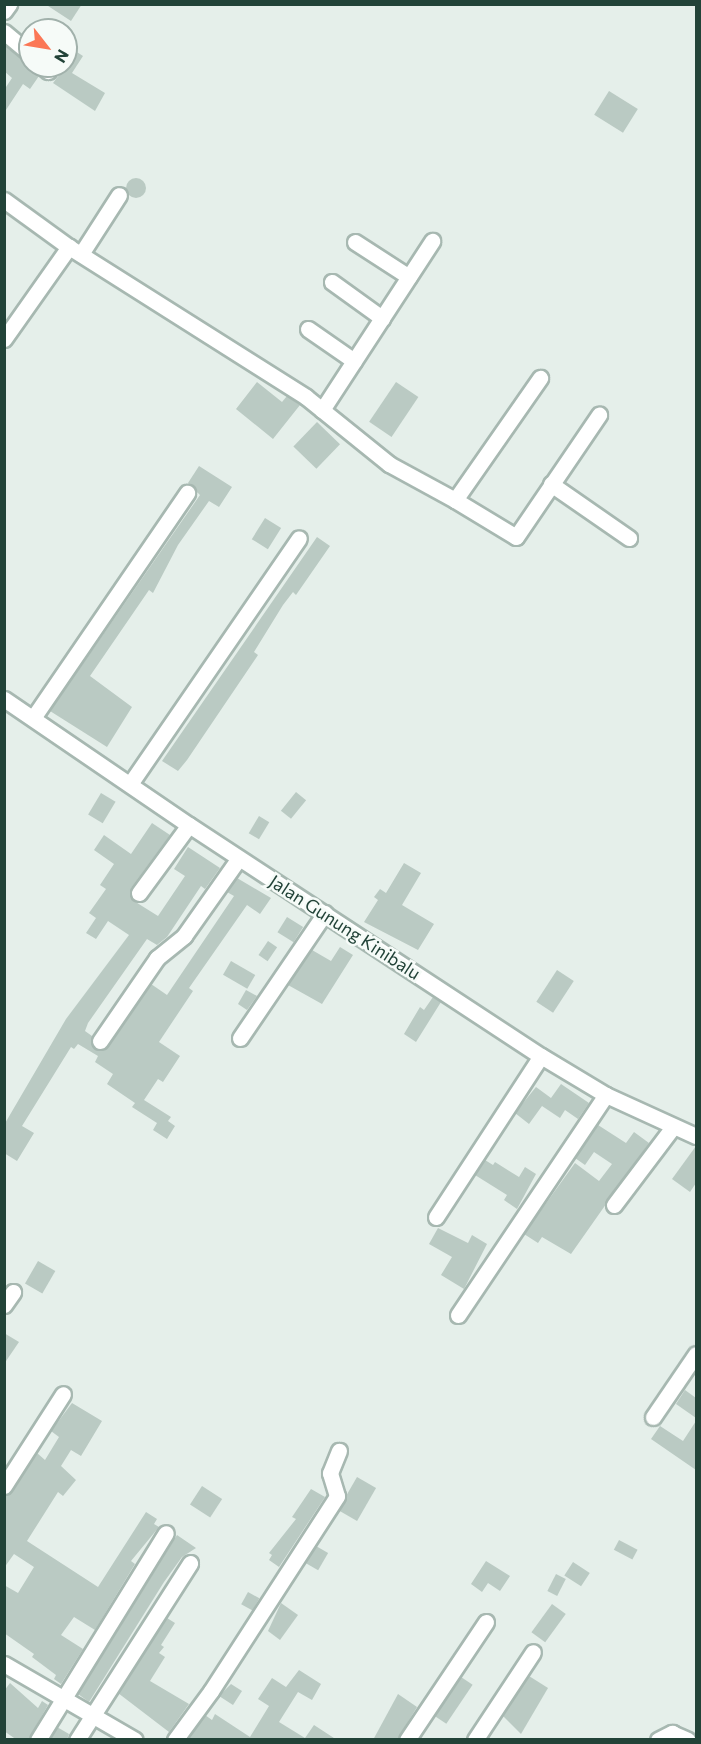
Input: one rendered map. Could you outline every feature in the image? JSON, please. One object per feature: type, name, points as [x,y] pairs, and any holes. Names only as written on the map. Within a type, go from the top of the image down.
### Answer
[{"type":"street","points":[[4,11],[9,4]]},
{"type":"street","points":[[4,32],[18,44]]},
{"type":"street","points":[[4,339],[119,195]]},
{"type":"street","points":[[4,200],[75,250],[322,410],[389,464],[516,537],[598,415]]},
{"type":"street","points":[[355,242],[409,277]]},
{"type":"street","points":[[322,410],[432,242]]},
{"type":"street","points":[[332,282],[382,318]]},
{"type":"street","points":[[308,329],[354,361]]},
{"type":"street","points":[[455,500],[540,378]]},
{"type":"street","points":[[551,484],[629,538]]},
{"type":"street","points":[[33,718],[187,493]]},
{"type":"street","points":[[130,784],[299,538]]},
{"type":"street","name":"Jalan Gunung Kinibalu","points":[[4,699],[189,825],[541,1056],[606,1095],[696,1136]]},
{"type":"street","points":[[139,893],[189,825]]},
{"type":"street","points":[[100,1041],[157,957],[184,936],[239,858]]},
{"type":"street","points":[[240,1038],[325,913]]},
{"type":"street","points":[[436,1217],[541,1056]]},
{"type":"street","points":[[458,1315],[606,1095]]},
{"type":"street","points":[[614,1205],[673,1127]]},
{"type":"street","points":[[4,1305],[13,1292]]},
{"type":"street","points":[[653,1417],[696,1354]]},
{"type":"street","points":[[4,1486],[63,1394]]},
{"type":"street","points":[[175,1740],[211,1691],[337,1496],[330,1473],[339,1451]]},
{"type":"street","points":[[38,1740],[166,1533]]},
{"type":"street","points":[[77,1740],[190,1563]]},
{"type":"street","points":[[407,1740],[486,1622]]},
{"type":"street","points":[[475,1740],[533,1652]]},
{"type":"street","points":[[4,1664],[135,1740]]},
{"type":"street","points":[[658,1740],[672,1733],[688,1740]]},
{"type":"building","points":[[45,4],[82,4],[73,18],[66,18]]},
{"type":"building","points":[[4,45],[18,55],[18,78],[38,78],[30,89],[23,84],[4,113],[4,90],[12,78],[4,71]]},
{"type":"building","points":[[78,53],[83,56],[78,64]]},
{"type":"building","points":[[78,77],[105,93],[95,111],[53,83],[57,78]]},
{"type":"building","points":[[609,91],[638,109],[623,133],[594,115]]},
{"type":"building","points":[[136,178],[143,181],[146,188],[143,195],[136,198],[129,195],[126,188],[129,181]]},
{"type":"building","points":[[257,382],[282,402],[287,396],[300,405],[273,439],[236,409]]},
{"type":"building","points":[[396,382],[418,397],[392,437],[369,422]]},
{"type":"building","points":[[317,422],[340,444],[316,469],[293,446]]},
{"type":"building","points":[[199,466],[232,487],[219,507],[209,501],[178,545],[153,593],[149,590],[90,676],[132,707],[107,747],[50,711],[200,495],[188,483]]},
{"type":"building","points":[[265,518],[281,528],[268,549],[252,539]]},
{"type":"building","points":[[317,537],[330,546],[296,595],[293,592],[283,605],[254,652],[258,655],[187,760],[178,771],[162,761]]},
{"type":"building","points":[[296,792],[306,800],[291,819],[281,811]]},
{"type":"building","points":[[101,793],[116,802],[103,823],[88,814]]},
{"type":"building","points":[[259,816],[269,822],[259,839],[249,833]]},
{"type":"building","points":[[152,823],[170,835],[131,888],[134,901],[158,916],[185,876],[174,869],[188,847],[220,868],[205,889],[201,886],[167,937],[157,945],[147,939],[88,1023],[85,1031],[92,1036],[95,1049],[108,1047],[151,984],[167,995],[234,896],[227,892],[237,878],[271,898],[260,914],[247,905],[189,988],[193,991],[159,1042],[180,1056],[163,1082],[158,1079],[144,1100],[171,1117],[168,1121],[175,1126],[167,1139],[153,1130],[157,1123],[132,1107],[135,1103],[107,1084],[113,1074],[95,1062],[98,1056],[78,1044],[74,1049],[71,1047],[22,1126],[34,1133],[17,1161],[4,1153],[4,1125],[66,1019],[129,935],[108,921],[96,939],[86,933],[96,918],[89,913],[106,889],[100,885],[114,864],[94,850],[104,835],[131,854]]},
{"type":"building","points":[[404,863],[421,873],[402,905],[434,924],[418,950],[364,922],[378,900],[374,897],[380,889],[386,893]]},
{"type":"building","points":[[287,917],[303,927],[294,942],[277,932]]},
{"type":"building","points":[[268,941],[277,947],[268,961],[258,955]]},
{"type":"building","points":[[340,947],[353,955],[322,1004],[288,985],[312,950],[331,961]]},
{"type":"building","points":[[231,961],[255,975],[247,989],[223,975]]},
{"type":"building","points":[[557,970],[574,981],[553,1013],[536,1002]]},
{"type":"building","points":[[246,990],[257,996],[247,1010],[238,1004]]},
{"type":"building","points":[[433,997],[441,1002],[416,1042],[404,1034],[420,1007],[424,1010]]},
{"type":"building","points":[[561,1084],[589,1103],[578,1119],[565,1110],[560,1118],[542,1106],[529,1124],[515,1113],[536,1087],[551,1098]]},
{"type":"building","points":[[598,1125],[626,1143],[634,1132],[649,1143],[571,1254],[542,1237],[538,1243],[524,1234],[575,1163],[599,1181],[612,1164],[594,1152],[585,1165],[575,1158]]},
{"type":"building","points":[[696,1146],[696,1183],[690,1192],[672,1179]]},
{"type":"building","points":[[485,1160],[493,1165],[495,1162],[519,1177],[525,1167],[536,1174],[517,1209],[504,1200],[507,1195],[475,1175]]},
{"type":"building","points":[[438,1228],[468,1243],[472,1235],[487,1244],[464,1289],[441,1275],[452,1257],[429,1244]]},
{"type":"building","points":[[38,1261],[55,1271],[42,1294],[25,1284]]},
{"type":"building","points":[[4,1333],[19,1342],[4,1364]]},
{"type":"building","points":[[685,1390],[696,1398],[696,1418],[676,1404]]},
{"type":"building","points":[[72,1403],[102,1421],[81,1456],[71,1450],[61,1466],[76,1480],[63,1496],[58,1492],[27,1541],[98,1587],[146,1512],[157,1519],[154,1524],[159,1527],[131,1561],[135,1564],[95,1630],[74,1617],[61,1635],[83,1649],[61,1684],[54,1679],[56,1675],[32,1657],[34,1654],[4,1633],[4,1585],[18,1593],[34,1567],[14,1554],[4,1568],[4,1496],[12,1491],[37,1453],[45,1460],[59,1437],[51,1431]]},
{"type":"building","points":[[696,1421],[696,1470],[651,1439],[660,1426],[683,1441]]},
{"type":"building","points":[[357,1477],[376,1488],[357,1521],[338,1510]]},
{"type":"building","points":[[202,1486],[222,1499],[210,1518],[190,1504]]},
{"type":"building","points":[[311,1489],[325,1497],[279,1567],[269,1560],[272,1555],[269,1553],[296,1519],[292,1517]]},
{"type":"building","points":[[177,1535],[196,1548],[182,1557],[164,1582],[89,1702],[78,1694]]},
{"type":"building","points":[[619,1540],[638,1550],[632,1560],[614,1550]]},
{"type":"building","points":[[316,1546],[328,1553],[318,1570],[306,1563]]},
{"type":"building","points":[[486,1561],[510,1576],[500,1591],[488,1583],[482,1592],[471,1584]]},
{"type":"building","points":[[573,1562],[590,1573],[581,1586],[564,1575]]},
{"type":"building","points":[[556,1574],[566,1579],[557,1596],[547,1591]]},
{"type":"building","points":[[248,1592],[259,1598],[253,1611],[241,1604]]},
{"type":"building","points":[[281,1603],[298,1615],[280,1640],[268,1631]]},
{"type":"building","points":[[552,1604],[566,1614],[545,1642],[531,1632]]},
{"type":"building","points":[[167,1618],[175,1623],[161,1645],[164,1647],[159,1653],[165,1657],[150,1681],[189,1704],[169,1732],[118,1693]]},
{"type":"building","points":[[299,1670],[321,1684],[312,1700],[298,1692],[279,1722],[305,1738],[314,1725],[337,1740],[187,1740],[205,1715],[212,1720],[215,1714],[250,1737],[269,1706],[258,1699],[272,1678],[286,1687]]},
{"type":"building","points":[[529,1676],[548,1688],[521,1734],[503,1716]]},
{"type":"building","points":[[461,1677],[473,1685],[446,1724],[435,1716]]},
{"type":"building","points":[[10,1683],[38,1708],[42,1701],[48,1705],[28,1740],[17,1740],[4,1731],[4,1691]]},
{"type":"building","points":[[231,1684],[242,1691],[233,1705],[219,1696]]},
{"type":"building","points":[[398,1694],[417,1707],[397,1740],[373,1740]]},
{"type":"building","points":[[57,1727],[69,1734],[67,1740],[50,1740]]}]
